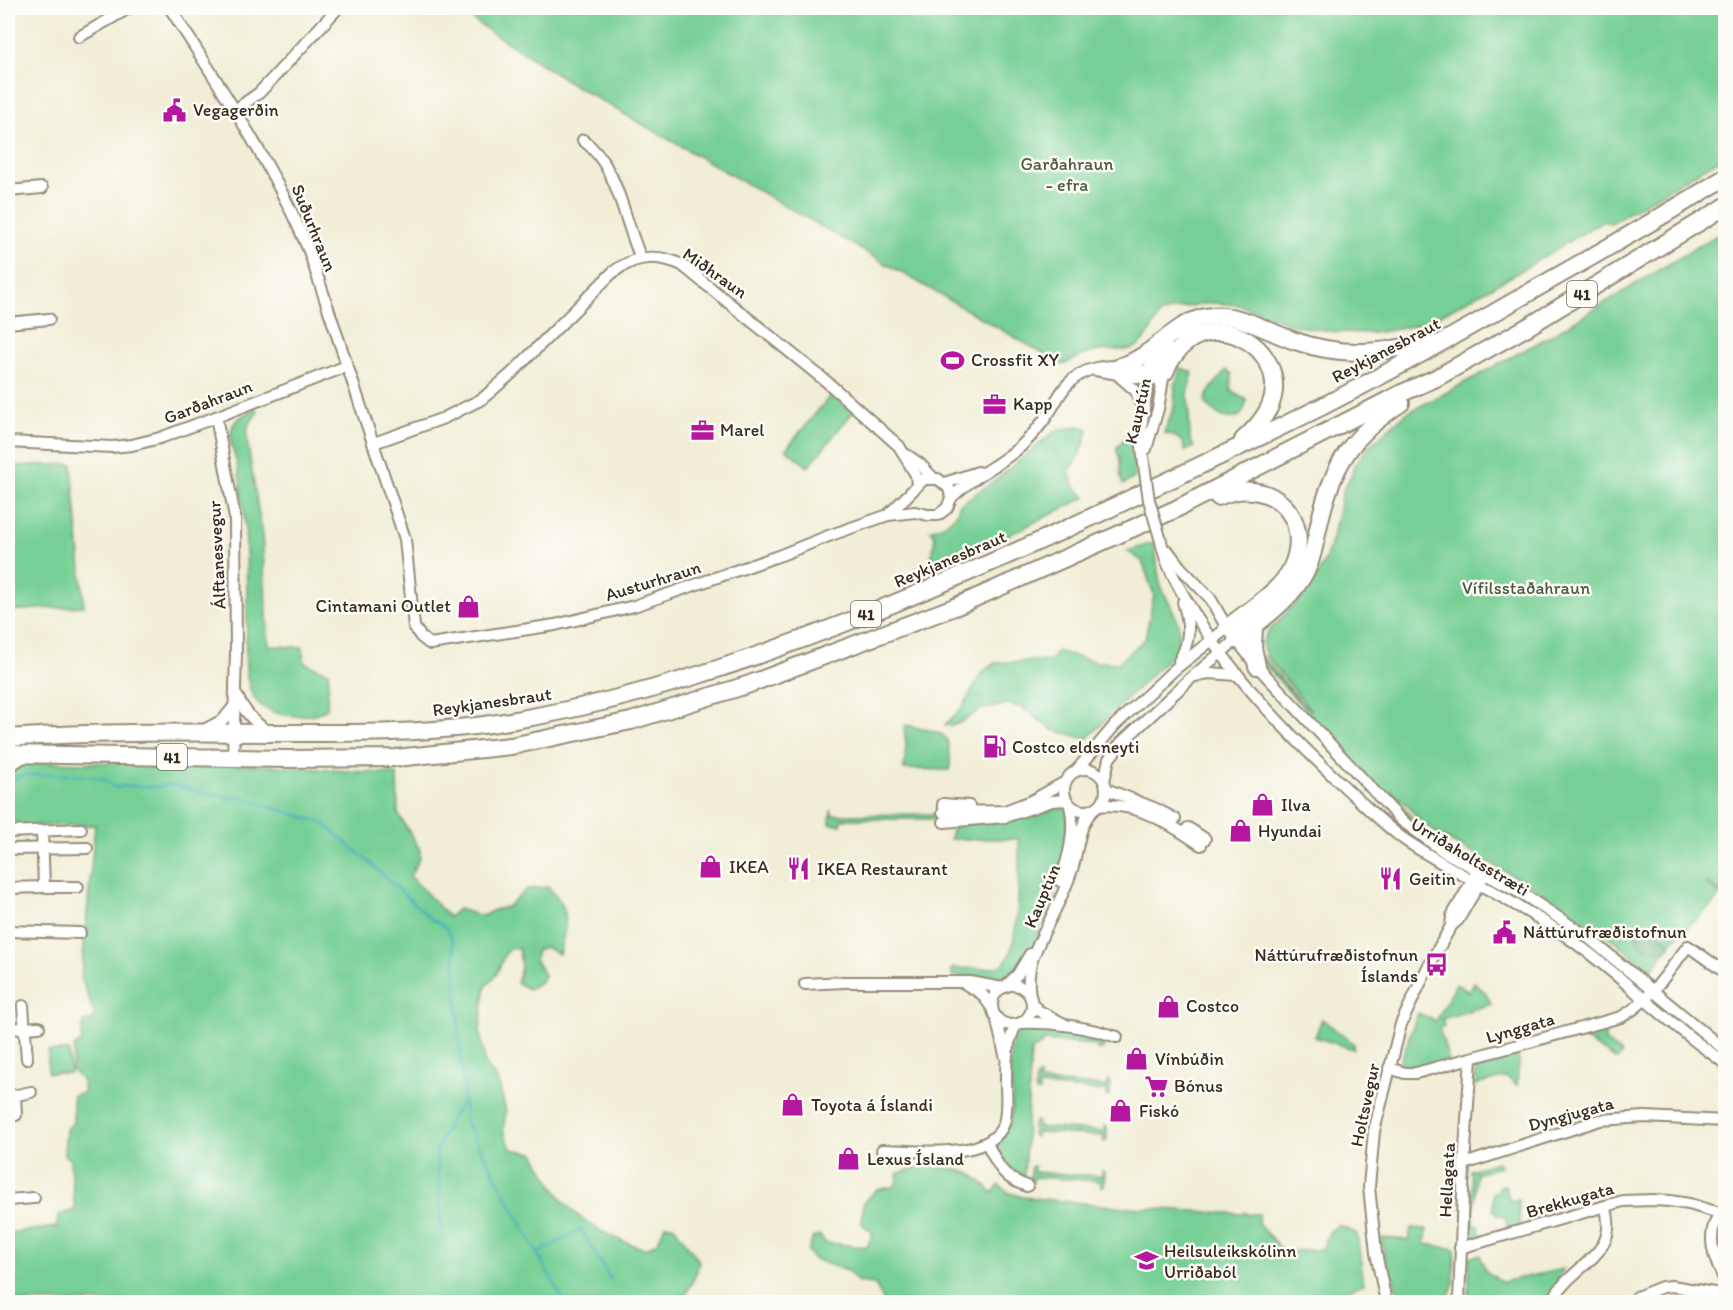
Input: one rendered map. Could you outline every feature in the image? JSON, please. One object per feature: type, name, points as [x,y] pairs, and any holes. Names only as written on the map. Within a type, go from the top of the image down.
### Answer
[{"type":"highway","name":"Reykjanesbraut","points":[[8,738],[199,732],[404,733],[514,721],[663,686],[812,636],[1055,535],[1325,405],[1451,338],[1725,177]]},
{"type":"highway","name":"41","points":[[8,754],[341,759],[433,755],[511,746],[631,721],[739,688],[957,606],[1174,510],[1402,393],[1436,378],[1529,326],[1725,206]]},
{"type":"highway","points":[[1119,370],[1141,358],[1170,334],[1196,319],[1224,316],[1328,351],[1384,352],[1451,338]]},
{"type":"highway","points":[[1156,378],[1182,344],[1198,335],[1222,332],[1237,335],[1260,350],[1271,372],[1272,398],[1263,417],[1236,448]]},
{"type":"highway","points":[[1156,378],[1170,334]]},
{"type":"highway","points":[[1232,634],[1254,626],[1284,602],[1308,567],[1327,490],[1340,461],[1369,427],[1436,378]]},
{"type":"highway","points":[[1095,546],[1123,539],[1233,491],[1254,489],[1276,498],[1284,505],[1294,521],[1297,548],[1292,566],[1277,587],[1232,634]]},
{"type":"highway","points":[[1254,626],[1253,648],[1257,666]]},
{"type":"street","points":[[79,37],[129,8]]},
{"type":"street","name":"Suðurhraun","points":[[170,8],[235,110],[274,176],[294,216],[309,251],[347,366]]},
{"type":"street","points":[[235,110],[259,93],[338,8]]},
{"type":"street","points":[[347,366],[374,443],[444,418],[482,399],[504,381],[612,273],[629,262],[641,258],[608,169],[597,152],[583,140]]},
{"type":"street","points":[[8,191],[42,188]]},
{"type":"street","name":"Miðhraun","points":[[641,258],[671,260],[680,264],[827,382],[899,446],[916,475],[916,487]]},
{"type":"street","points":[[8,323],[49,319]]},
{"type":"street","name":"Austurhraun","points":[[374,443],[405,539],[414,627],[430,644],[555,625],[634,606],[782,555],[888,515],[904,512],[933,516],[943,512],[960,488],[1023,445],[1043,421],[1067,384],[1079,375],[1110,365],[1119,370],[1156,378]]},
{"type":"street","name":"Garðahraun","points":[[8,442],[112,447],[132,445],[160,438],[347,366]]},
{"type":"street","points":[[1119,370],[1136,391],[1143,414]]},
{"type":"street","name":"Kauptún","points":[[1156,378],[1143,414],[1141,437],[1149,500],[1163,551],[1177,585],[1221,653]]},
{"type":"street","name":"Kauptún","points":[[1144,461],[1158,409],[1156,378]]},
{"type":"street","name":"Álftanesvegur","points":[[216,417],[235,518],[237,564],[233,758]]},
{"type":"street","name":"Miðhraun","points":[[904,453],[920,464],[933,478]]},
{"type":"street","name":"Austurhraun","points":[[945,483],[986,469]]},
{"type":"street","points":[[933,478],[945,483],[949,488],[951,498]]},
{"type":"street","name":"Austurhraun","points":[[888,515],[924,479],[933,478]]},
{"type":"street","points":[[916,487],[914,501],[923,513]]},
{"type":"street","name":"Kauptún","points":[[987,1143],[995,1137],[1004,1123],[1006,1062],[1010,1038],[1019,1023],[1029,1015],[1031,1000],[1028,980],[1033,959],[1062,897],[1086,819],[1103,802],[1109,759],[1136,728],[1221,653],[1232,634],[1210,598],[1180,567],[1161,541]]},
{"type":"street","points":[[1175,669],[1185,653],[1189,637],[1187,615],[1177,585]]},
{"type":"street","points":[[1076,771],[1089,769],[1100,775],[1105,785],[1156,809],[1203,842],[1143,812],[1118,806],[1081,811],[1068,803],[1052,801],[1005,817],[943,813],[999,812],[1030,801],[1065,782],[1115,725],[1175,669],[1210,639],[1232,634]]},
{"type":"street","name":"Urriðaholtsstræti","points":[[1232,634],[1257,666],[1401,820],[1725,1051]]},
{"type":"street","name":"Urriðaholtsstræti","points":[[1221,653],[1237,675],[1305,749],[1401,837],[1478,877]]},
{"type":"street","points":[[1192,677],[1209,673],[1237,675]]},
{"type":"street","points":[[235,693],[250,718],[270,733]]},
{"type":"street","points":[[199,732],[223,720],[235,705]]},
{"type":"street","points":[[8,767],[19,758],[30,754]]},
{"type":"street","name":"Kauptún","points":[[1006,1062],[994,1012],[993,998],[1018,974],[1056,895],[1073,826],[1064,788],[1065,782]]},
{"type":"street","points":[[8,832],[81,829]]},
{"type":"street","points":[[42,831],[44,887]]},
{"type":"street","points":[[8,849],[87,848]]},
{"type":"street","name":"Holtsvegur","points":[[1386,1302],[1376,1253],[1369,1177],[1374,1131],[1401,1024],[1426,971],[1451,926],[1452,916],[1478,877]]},
{"type":"street","points":[[8,888],[78,886]]},
{"type":"street","points":[[8,931],[80,933]]},
{"type":"street","points":[[1648,996],[1688,946],[1725,973]]},
{"type":"street","points":[[964,982],[982,994],[1002,1022],[1067,1026],[1097,1030],[1117,1037]]},
{"type":"street","points":[[805,984],[977,982],[1004,987],[1011,985],[1022,988],[1039,1011],[1067,1026]]},
{"type":"street","name":"Urriðaholtsstræti","points":[[1648,996],[1678,1028],[1725,1064]]},
{"type":"street","name":"Lynggata","points":[[1389,1068],[1405,1073],[1416,1073],[1471,1059],[1621,1017],[1631,1012],[1648,996]]},
{"type":"street","points":[[23,1006],[27,1059]]},
{"type":"street","points":[[8,1029],[39,1027]]},
{"type":"street","name":"Hellagata","points":[[1459,1302],[1464,1164],[1471,1059]]},
{"type":"street","points":[[16,1114],[11,1097],[31,1092]]},
{"type":"street","name":"Dyngjugata","points":[[1464,1164],[1600,1120],[1645,1117],[1725,1121]]},
{"type":"street","points":[[882,1150],[950,1150],[976,1148],[987,1143],[1008,1178],[1027,1186]]},
{"type":"street","points":[[8,1200],[34,1198]]},
{"type":"street","name":"Brekkugata","points":[[1461,1248],[1623,1201],[1653,1200],[1689,1204],[1723,1215]]},
{"type":"street","points":[[1552,1302],[1562,1286],[1604,1245],[1610,1225],[1605,1206]]},
{"type":"street","points":[[1723,1215],[1715,1221],[1713,1250],[1725,1282]]},
{"type":"street","points":[[1637,1297],[1662,1287],[1672,1286],[1725,1295]]},
{"type":"green space","name":"Garðahraun - efra","points":[[462,8],[1725,8],[1725,156],[1611,223],[1602,221],[1512,276],[1429,321],[1373,333],[1338,332],[1296,326],[1239,305],[1211,303],[1160,314],[1146,338],[1135,347],[1094,352],[1063,365],[579,88],[491,32]]},
{"type":"green space","name":"Vífilsstaðahraun","points":[[1725,230],[1725,895],[1707,883],[1706,885],[1721,894],[1674,939],[1651,971],[1617,943],[1535,888],[1436,833],[1418,819],[1390,789],[1415,822],[1414,825],[1384,798],[1259,658],[1261,656],[1301,702],[1312,711],[1266,657],[1262,644],[1267,633],[1312,586],[1325,560],[1343,490],[1353,472],[1353,467],[1370,445],[1407,413],[1550,336]]},
{"type":"green space","points":[[1180,368],[1193,372],[1188,391],[1190,441],[1194,447],[1185,451],[1183,442],[1173,435],[1164,433],[1174,407],[1175,386]]},
{"type":"green space","points":[[1226,370],[1232,374],[1231,391],[1246,400],[1241,415],[1235,418],[1216,413],[1205,401],[1211,388]]},
{"type":"green space","points":[[831,395],[853,412],[808,467],[786,449]]},
{"type":"green space","points":[[255,408],[258,412],[248,425],[247,440],[262,534],[269,646],[303,647],[304,663],[329,672],[327,709],[309,715],[287,715],[267,709],[253,696],[247,677],[245,532],[239,474],[231,437],[236,421]]},
{"type":"green space","points":[[1078,426],[1088,429],[1081,452],[1069,471],[1074,486],[1086,497],[933,572],[931,559],[935,538],[930,530],[944,525],[956,515],[960,504],[993,482],[1055,431]]},
{"type":"green space","points":[[1133,427],[1135,477],[1123,485],[1120,475],[1120,459],[1116,449]]},
{"type":"green space","points":[[72,464],[84,606],[8,611],[8,466]]},
{"type":"green space","points":[[1154,543],[1160,582],[1175,614],[1179,630],[1176,650],[1087,739],[1053,730],[1021,707],[1008,704],[980,710],[959,723],[951,726],[945,725],[964,705],[981,674],[994,663],[1051,660],[1057,651],[1096,662],[1118,663],[1145,639],[1154,595],[1142,561],[1127,551]]},
{"type":"green space","points":[[907,725],[943,735],[949,746],[950,770],[904,769],[906,744],[904,727]]},
{"type":"green space","points":[[21,762],[258,765],[397,774],[398,813],[420,850],[420,858],[410,876],[449,917],[458,909],[482,916],[507,907],[527,889],[548,887],[556,895],[564,910],[565,926],[559,954],[545,947],[537,950],[535,959],[544,975],[541,982],[528,989],[517,983],[521,967],[519,949],[512,948],[505,954],[496,975],[486,986],[480,1031],[485,1063],[498,1080],[506,1112],[503,1130],[511,1149],[534,1153],[562,1199],[581,1218],[598,1230],[645,1249],[658,1242],[665,1225],[673,1225],[699,1261],[697,1272],[684,1301],[686,1302],[8,1302],[8,1233],[57,1227],[58,1215],[75,1210],[70,1160],[64,1155],[66,1129],[73,1123],[73,1095],[84,1092],[82,1081],[72,1070],[74,1047],[81,1042],[83,1022],[94,1020],[94,1013],[81,978],[95,825],[8,826],[8,783],[15,768]]},
{"type":"green space","points":[[1057,805],[1067,810],[1067,838],[1056,888],[1027,954],[1008,981],[980,976],[952,976],[952,968],[993,968],[1003,964],[1009,956],[1016,925],[1019,839],[950,839],[952,830],[958,825],[1023,817]]},
{"type":"green space","points":[[937,809],[941,811],[941,822],[938,824],[937,819],[842,819],[841,825],[830,824],[831,810],[832,815],[937,814]]},
{"type":"green space","points":[[1647,928],[1668,939],[1670,946],[1657,952],[1637,942],[1637,935],[1641,930]]},
{"type":"green space","points":[[1474,982],[1485,992],[1491,1004],[1442,1019],[1444,1026],[1439,1028],[1449,1061],[1412,1068],[1399,1066],[1418,1013],[1436,1021],[1456,984],[1469,992]]},
{"type":"green space","points":[[1322,1019],[1354,1044],[1353,1049],[1315,1037]]},
{"type":"green space","points":[[1025,1027],[1063,1030],[1104,1042],[1103,1050],[1097,1050],[1097,1045],[1042,1041],[1041,1046],[1031,1050],[1024,1178],[1011,1170],[999,1152],[997,1144],[1008,1127],[1011,1115],[1010,1063],[1013,1041]]},
{"type":"green space","points":[[1605,1032],[1605,1041],[1622,1054],[1617,1060],[1585,1039],[1585,1036]]},
{"type":"green space","points":[[48,1051],[69,1051],[70,1073],[48,1073]]},
{"type":"green space","points":[[1518,1056],[1517,1085],[1506,1077],[1475,1085],[1476,1067]]},
{"type":"green space","points":[[1038,1076],[1040,1076],[1040,1082],[1107,1086],[1107,1080],[1110,1082],[1110,1095],[1107,1097],[1106,1091],[1039,1086],[1039,1092],[1037,1092],[1035,1090]]},
{"type":"green space","points":[[1035,1121],[1037,1121],[1037,1127],[1104,1132],[1104,1126],[1107,1128],[1107,1140],[1104,1142],[1103,1136],[1037,1132],[1034,1137],[1032,1135]]},
{"type":"green space","points":[[1498,1162],[1500,1167],[1476,1174],[1473,1225],[1479,1226],[1479,1234],[1507,1227],[1507,1220],[1493,1211],[1493,1192],[1498,1192],[1498,1187],[1505,1185],[1510,1201],[1518,1199],[1520,1226],[1470,1240],[1468,1235],[1472,1184],[1470,1170]]},
{"type":"green space","points":[[1032,1166],[1034,1166],[1034,1172],[1102,1176],[1102,1171],[1105,1173],[1104,1185],[1101,1187],[1101,1181],[1034,1177],[1033,1182],[1030,1180]]},
{"type":"green space","points":[[939,1167],[969,1173],[980,1180],[992,1193],[999,1185],[1008,1192],[1022,1197],[1112,1206],[1259,1214],[1258,1224],[1284,1252],[1322,1249],[1330,1231],[1339,1225],[1357,1234],[1364,1284],[1311,1302],[884,1302],[875,1284],[858,1282],[848,1271],[813,1259],[808,1251],[813,1237],[819,1235],[826,1243],[867,1247],[873,1233],[862,1224],[863,1204],[876,1190],[893,1187],[898,1181],[897,1174],[914,1168]]},
{"type":"green space","points":[[1411,1228],[1427,1229],[1425,1244],[1455,1249],[1454,1284],[1446,1302],[1404,1302],[1407,1298],[1402,1290],[1396,1289],[1392,1274],[1387,1269],[1381,1238],[1409,1240]]},
{"type":"green space","points":[[1480,1255],[1486,1271],[1502,1282],[1563,1269],[1548,1302],[1470,1302],[1469,1257]]},
{"type":"waterway","points":[[9,783],[17,777],[60,775],[96,777],[116,788],[123,786],[160,787],[168,784],[229,798],[239,797],[323,823],[432,920],[444,927],[454,947],[465,1120],[564,1302]]},
{"type":"waterway","points":[[443,1240],[436,1151],[452,1117],[462,1103]]},
{"type":"waterway","points":[[539,1253],[581,1229],[611,1280]]},
{"type":"place","name":"Vegagerðin","points":[[175,110]]},
{"type":"place","name":"Crossfit XY","points":[[953,360]]},
{"type":"place","name":"Kapp","points":[[995,404]]},
{"type":"place","name":"Marel","points":[[702,430]]},
{"type":"place","name":"Cintamani Outlet","points":[[469,606]]},
{"type":"place","name":"Costco eldsneyti","points":[[994,747]]},
{"type":"place","name":"Ilva","points":[[1263,805]]},
{"type":"place","name":"Hyundai","points":[[1240,831]]},
{"type":"place","name":"IKEA","points":[[711,867]]},
{"type":"place","name":"IKEA Restaurant","points":[[799,869]]},
{"type":"place","name":"Geitin","points":[[1391,879]]},
{"type":"place","name":"Náttúrufræðistofnun","points":[[1505,932]]},
{"type":"place","name":"Náttúrufræðistofnun Íslands","points":[[1436,965]]},
{"type":"place","name":"Costco","points":[[1168,1006]]},
{"type":"place","name":"Vínbúðin","points":[[1137,1059]]},
{"type":"place","name":"Bónus","points":[[1156,1086]]},
{"type":"place","name":"Toyota á Íslandi","points":[[793,1105]]},
{"type":"place","name":"Fiskó","points":[[1121,1111]]},
{"type":"place","name":"Lexus Ísland","points":[[849,1159]]},
{"type":"place","name":"Heilsuleikskólinn Urriðaból","points":[[1146,1261]]}]
